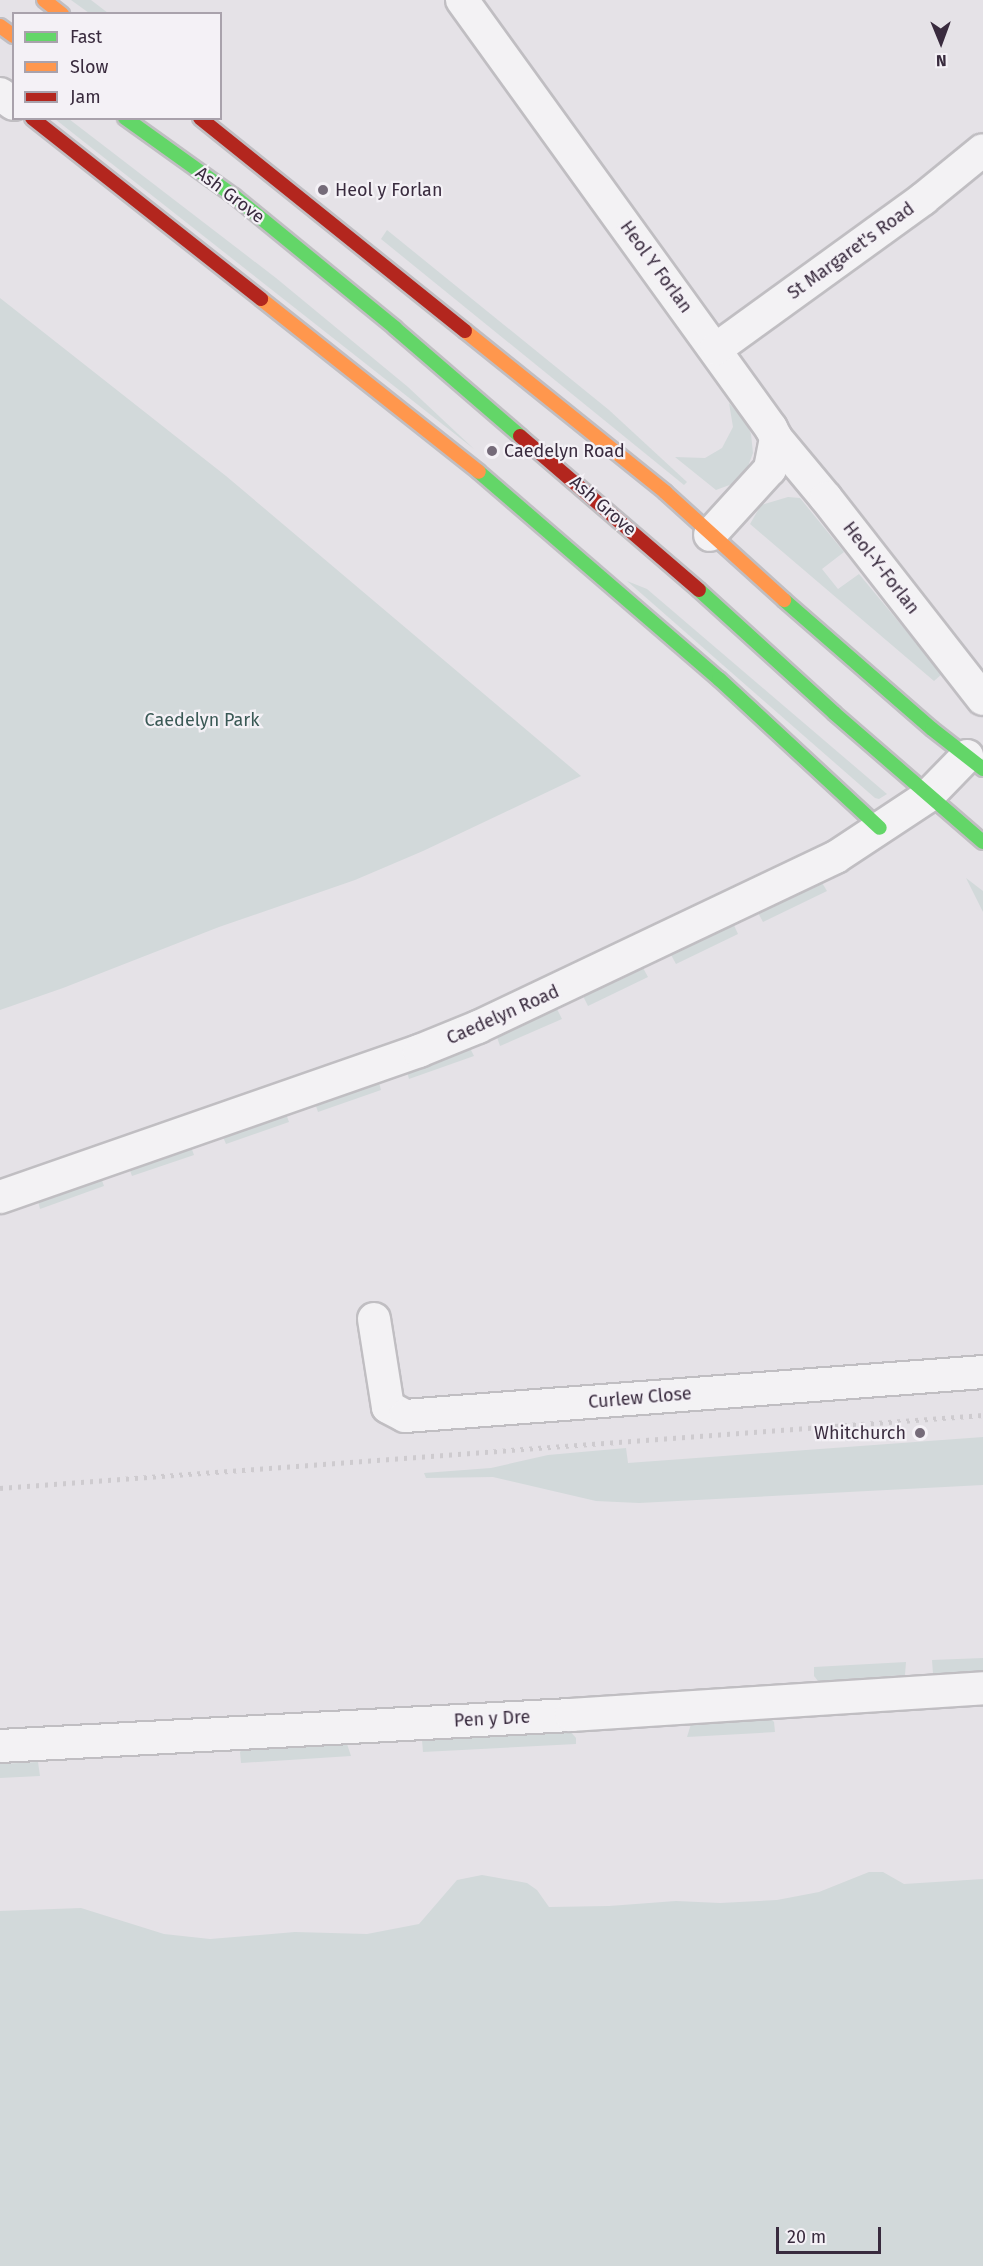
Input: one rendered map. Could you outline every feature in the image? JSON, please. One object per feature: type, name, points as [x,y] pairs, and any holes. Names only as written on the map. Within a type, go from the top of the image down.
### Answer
[{"type":"main road","points":[[44,0],[59,12]]},
{"type":"main road","points":[[35,120],[461,457],[719,679],[880,828]]},
{"type":"main road","name":"Ash Grove","points":[[128,120],[234,196],[395,328],[762,645],[928,796],[983,842]]},
{"type":"main road","points":[[202,120],[665,492],[710,535],[932,729],[975,763]]},
{"type":"street","name":"Heol Y Forlan","points":[[462,0],[716,349],[776,438]]},
{"type":"street","name":"St Margaret's Road","points":[[716,349],[923,199],[983,150]]},
{"type":"street","points":[[710,535],[770,469],[776,438]]},
{"type":"street","name":"Heol-Y-Forlan","points":[[776,438],[826,498],[983,699]]},
{"type":"street","name":"Caedelyn Road","points":[[0,1197],[409,1054],[478,1027],[816,867],[880,828],[975,763]]},
{"type":"street","name":"Curlew Close","points":[[374,1319],[388,1407],[405,1416],[983,1372]]},
{"type":"street","name":"Pen y Dre","points":[[0,1746],[571,1715],[983,1688]]},
{"type":"green space","points":[[71,0],[91,0],[107,12],[88,12]]},
{"type":"green space","points":[[56,120],[70,120],[276,278],[408,387],[474,449]]},
{"type":"green space","points":[[387,230],[609,410],[687,482],[684,485],[381,239]]},
{"type":"green space","name":"Caedelyn Park","points":[[0,298],[226,476],[581,776],[423,851],[355,880],[219,927],[0,1010]]},
{"type":"green space","points":[[729,403],[747,424],[751,434],[753,453],[745,474],[735,483],[716,490],[675,457],[705,458],[722,448],[733,427]]},
{"type":"green space","points":[[788,497],[800,498],[844,552],[822,569],[838,589],[859,574],[942,674],[934,681],[750,524],[761,505]]},
{"type":"green space","points":[[627,581],[647,589],[887,794],[879,799],[875,798]]},
{"type":"green space","points":[[966,878],[983,891],[983,912]]},
{"type":"green space","points":[[821,881],[827,891],[763,922],[757,911]]},
{"type":"green space","points":[[733,923],[738,934],[676,964],[670,953]]},
{"type":"green space","points":[[642,966],[648,977],[588,1006],[582,994]]},
{"type":"green space","points":[[556,1007],[562,1019],[500,1046],[496,1034]]},
{"type":"green space","points":[[469,1046],[474,1056],[409,1079],[406,1068]]},
{"type":"green space","points":[[378,1079],[381,1090],[318,1112],[314,1100]]},
{"type":"green space","points":[[285,1111],[289,1122],[226,1144],[221,1132]]},
{"type":"green space","points":[[190,1144],[194,1155],[132,1176],[128,1165]]},
{"type":"green space","points":[[100,1175],[104,1186],[40,1209],[37,1197]]},
{"type":"green space","points":[[983,1437],[983,1485],[639,1503],[596,1501],[493,1477],[426,1478],[424,1473],[491,1468],[548,1455],[626,1448],[628,1463]]},
{"type":"green space","points":[[983,1658],[983,1671],[933,1674],[932,1660]]},
{"type":"green space","points":[[906,1662],[905,1675],[818,1681],[814,1676],[814,1667]]},
{"type":"green space","points":[[771,1719],[774,1722],[775,1732],[687,1737],[691,1724]]},
{"type":"green space","points":[[570,1731],[576,1738],[576,1744],[423,1752],[422,1740]]},
{"type":"green space","points":[[347,1744],[351,1756],[241,1763],[240,1752],[242,1750]]},
{"type":"green space","points":[[38,1762],[40,1776],[0,1778],[0,1764]]},
{"type":"green space","points":[[869,1872],[883,1872],[904,1884],[983,1879],[983,2266],[0,2266],[0,1911],[81,1908],[164,1934],[210,1939],[295,1932],[367,1934],[419,1924],[457,1880],[482,1875],[527,1883],[537,1890],[549,1907],[609,1906],[676,1901],[720,1903],[777,1900],[819,1892]]},
{"type":"railway","points":[[0,1488],[983,1415]]},
{"type":"traffic: fast","points":[[128,120],[234,196],[395,328],[520,436]]},
{"type":"traffic: fast","points":[[479,472],[719,679],[880,828]]},
{"type":"traffic: fast","points":[[699,590],[834,713],[983,842]]},
{"type":"traffic: fast","points":[[784,600],[932,729],[983,769]]},
{"type":"traffic: slow","points":[[44,0],[59,12]]},
{"type":"traffic: slow","points":[[0,26],[12,35]]},
{"type":"traffic: slow","points":[[261,299],[479,472]]},
{"type":"traffic: slow","points":[[465,331],[665,492],[784,600]]},
{"type":"traffic: jam","points":[[35,120],[261,299]]},
{"type":"traffic: jam","points":[[202,120],[465,331]]},
{"type":"traffic: jam","points":[[520,436],[699,590]]},
{"type":"place","name":"Heol y Forlan","points":[[323,190]]},
{"type":"place","name":"Caedelyn Road","points":[[492,451]]},
{"type":"place","name":"Whitchurch","points":[[920,1433]]}]
